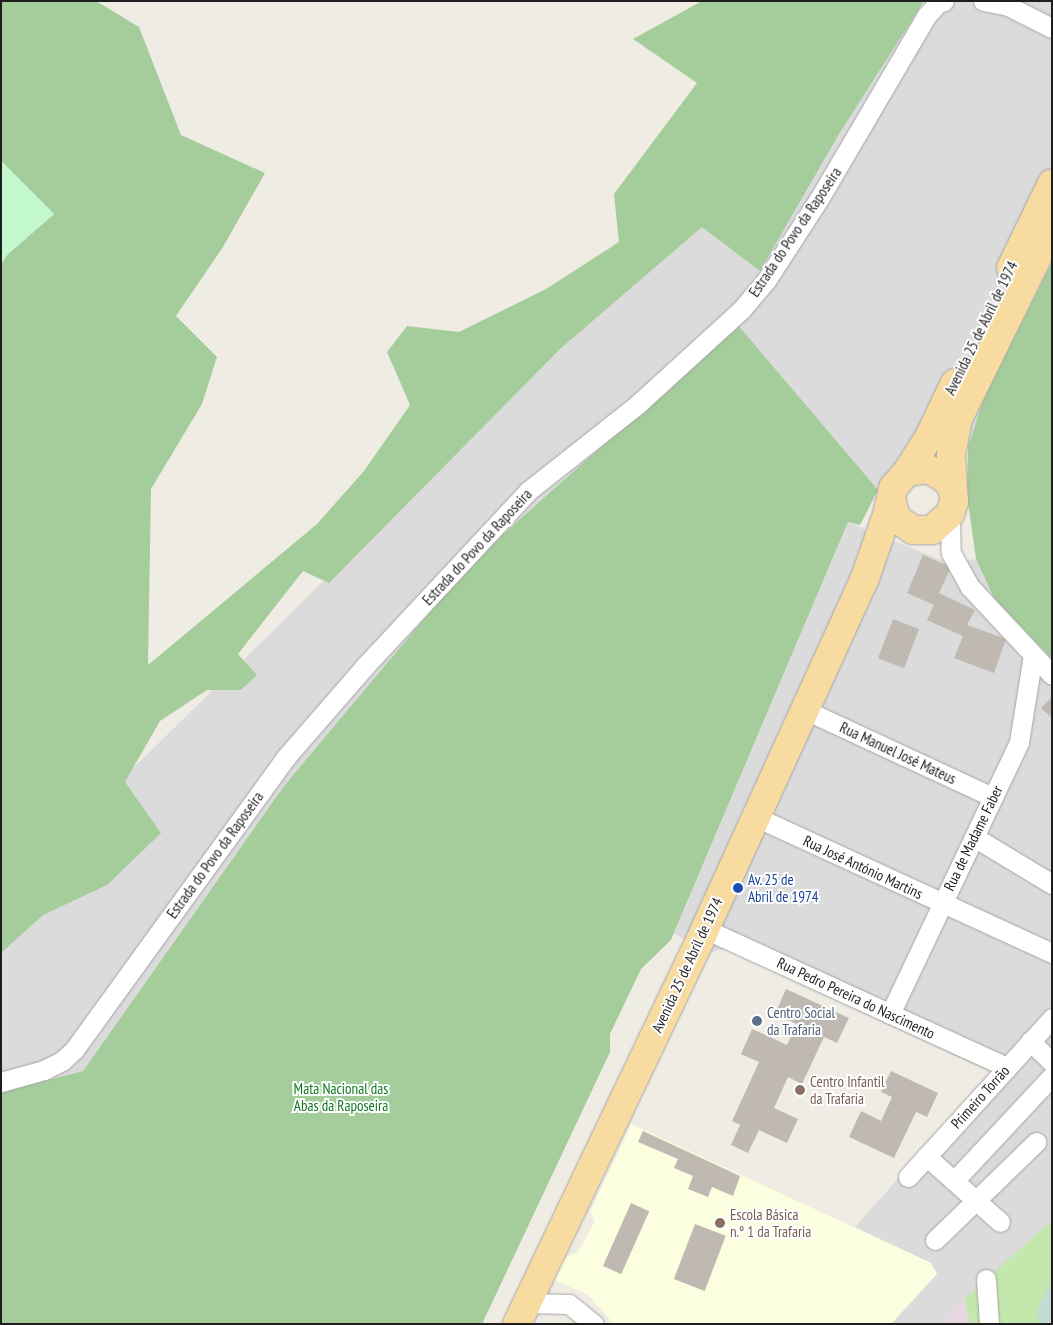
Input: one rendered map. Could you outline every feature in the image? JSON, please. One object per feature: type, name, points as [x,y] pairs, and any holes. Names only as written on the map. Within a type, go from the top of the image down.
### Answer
[{"type":"main road","name":"Avenida 25 de Abril de 1974","points":[[522,1313],[705,928],[803,709],[865,578],[899,478],[907,472],[929,437],[1052,183]]},
{"type":"main road","name":"Avenida 25 de Abril de 1974","points":[[865,578],[892,541],[916,530],[937,526],[951,502],[953,439],[966,397],[1052,228]]},
{"type":"main road","points":[[907,472],[918,468],[934,471],[947,480],[951,502]]},
{"type":"main road","points":[[891,498],[896,518],[916,530]]},
{"type":"street","name":"Estrada do Povo da Raposeira","points":[[1,1082],[44,1070],[62,1061],[74,1050],[286,757],[365,666],[528,491],[638,404],[742,309],[768,279],[819,199],[928,15],[938,3],[944,1]]},
{"type":"street","points":[[983,1],[1008,6],[1052,28]]},
{"type":"street","points":[[951,502],[951,553]]},
{"type":"street","points":[[916,530],[951,553],[970,587],[1052,675]]},
{"type":"street","name":"Rua de Madame Faber","points":[[890,1014],[1019,742],[1033,655]]},
{"type":"street","name":"Rua Manuel José Mateus","points":[[803,709],[993,797]]},
{"type":"street","name":"Rua José António Martins","points":[[756,817],[1052,953]]},
{"type":"street","points":[[974,837],[1052,884]]},
{"type":"street","name":"Rua Pedro Pereira do Nascimento","points":[[705,928],[1007,1067]]},
{"type":"street","name":"Primeiro Torrão","points":[[908,1177],[1052,1018]]},
{"type":"street","points":[[1030,1041],[1052,1062]]},
{"type":"street","points":[[954,1181],[1052,1076]]},
{"type":"street","points":[[935,1240],[974,1200],[1036,1142]]},
{"type":"street","points":[[926,1156],[1000,1222]]},
{"type":"street","points":[[986,1279],[990,1324]]},
{"type":"street","points":[[522,1313],[568,1304],[594,1324]]},
{"type":"shaded area","points":[[926,1],[1052,1],[1052,262],[983,401],[968,447],[878,490],[738,325],[284,786],[83,1071],[1,1092],[1,898],[693,218],[749,231]]},
{"type":"shaded area","points":[[848,522],[948,563],[976,559],[994,598],[1052,659],[1052,1220],[940,1324],[890,1324],[931,1263],[855,1227],[992,1073],[725,949],[713,952],[674,934]]},
{"type":"shaded area","name":"Escola Básica n.º 1 da Trafaria","points":[[631,1124],[931,1263],[937,1274],[891,1324],[614,1324],[587,1294],[553,1280],[564,1258],[578,1252],[595,1221],[590,1212]]},
{"type":"shaded area","points":[[1052,1279],[1052,1324],[1039,1324],[1037,1311]]},
{"type":"shaded area","points":[[964,1299],[970,1324],[940,1324]]},
{"type":"green space","points":[[1,1],[96,1],[139,27],[181,135],[265,173],[223,247],[176,316],[217,357],[202,404],[151,489],[148,665],[317,524],[364,471],[410,405],[387,352],[407,326],[459,332],[546,289],[619,242],[614,194],[697,83],[633,39],[702,1],[924,1],[839,134],[760,271],[702,227],[560,349],[329,583],[303,571],[238,654],[257,675],[241,690],[207,690],[160,721],[125,782],[161,833],[107,885],[43,915],[1,953],[1,265],[7,255],[54,214],[1,161]]},
{"type":"green space","points":[[1,161],[54,214],[7,255],[1,265]]},
{"type":"green space","points":[[1052,262],[1052,659],[994,598],[976,559],[967,495],[968,447],[983,401]]},
{"type":"green space","name":"Mata Nacional das Abas da Raposeira","points":[[738,325],[878,490],[860,525],[848,522],[671,940],[641,969],[610,1034],[610,1052],[482,1324],[1,1324],[1,1092],[83,1071],[284,786],[472,562]]},
{"type":"green space","points":[[1052,1220],[1052,1324],[970,1324],[964,1299]]},
{"type":"building","points":[[923,555],[951,567],[939,593],[975,610],[967,625],[1006,639],[994,673],[954,658],[963,636],[927,620],[934,605],[907,593]]},
{"type":"building","points":[[893,619],[919,629],[904,668],[878,658]]},
{"type":"building","points":[[1052,697],[1052,718],[1041,708]]},
{"type":"building","points":[[786,989],[849,1018],[837,1043],[824,1037],[802,1084],[788,1077],[774,1108],[798,1119],[787,1143],[759,1130],[748,1153],[731,1145],[740,1125],[732,1121],[759,1062],[741,1054],[752,1029],[787,1045],[797,1024],[775,1014]]},
{"type":"building","points":[[891,1071],[938,1093],[927,1117],[916,1112],[894,1158],[849,1137],[861,1111],[881,1121],[892,1097],[881,1092]]},
{"type":"building","points":[[643,1131],[740,1176],[733,1196],[712,1187],[708,1197],[688,1189],[693,1176],[674,1168],[678,1159],[638,1142]]},
{"type":"building","points":[[631,1203],[649,1211],[621,1274],[603,1266]]},
{"type":"building","points":[[695,1224],[726,1236],[705,1291],[674,1279]]},
{"type":"place","name":"Av. 25 de Abril de 1974","points":[[738,888]]},
{"type":"place","name":"Centro Social da Trafaria","points":[[757,1021]]},
{"type":"place","name":"Centro Infantil da Trafaria","points":[[800,1090]]},
{"type":"place","name":"Escola Básica n.º 1 da Trafaria","points":[[720,1223]]}]
